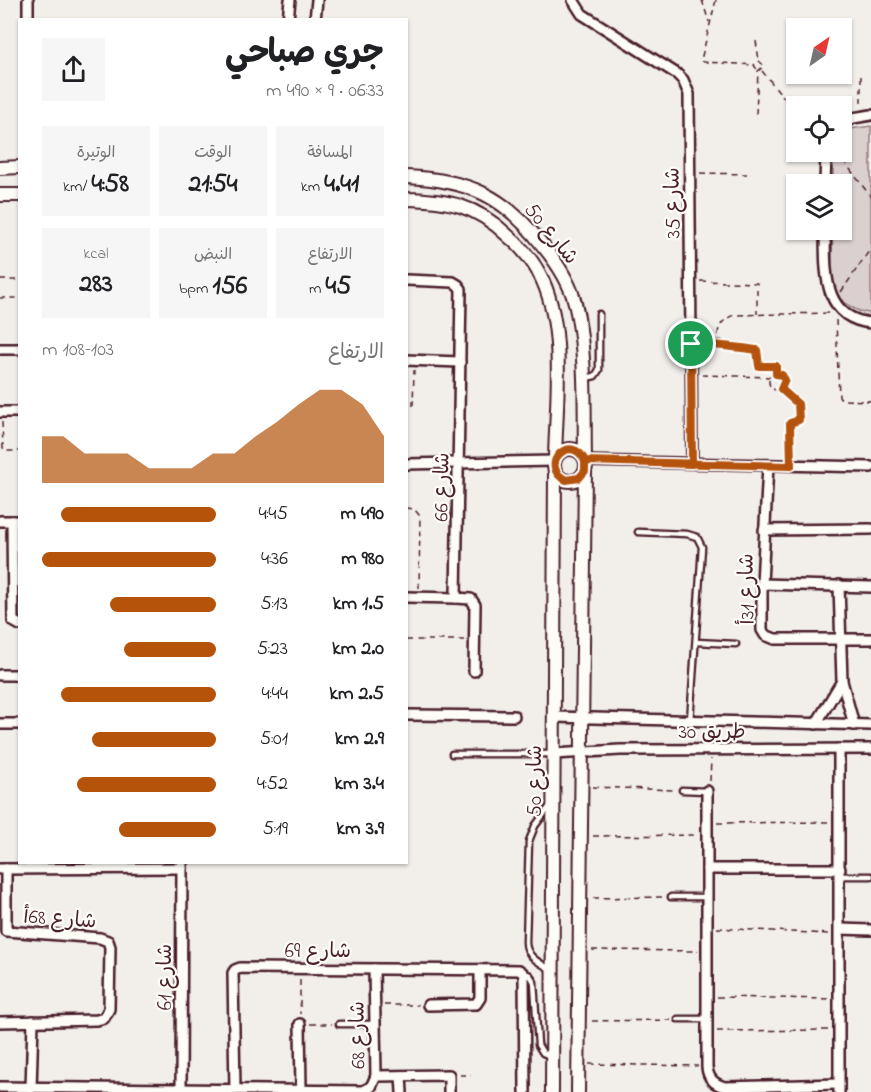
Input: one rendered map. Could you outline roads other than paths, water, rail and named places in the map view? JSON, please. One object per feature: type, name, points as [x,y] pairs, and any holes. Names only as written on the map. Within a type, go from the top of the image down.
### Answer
[{"type":"street","points":[[27,18],[28,0]]},
{"type":"street","points":[[288,18],[290,0]]},
{"type":"street","points":[[315,18],[317,0]]},
{"type":"street","name":"شارع 35","points":[[573,0],[582,14],[683,80],[689,94],[692,464]]},
{"type":"street","points":[[852,120],[866,115]]},
{"type":"street","points":[[0,168],[18,167]]},
{"type":"street","name":"شارع 50","points":[[408,177],[436,179],[460,184],[503,205],[522,220],[552,257],[565,278],[574,301],[584,378],[585,464],[578,1092]]},
{"type":"street","points":[[0,195],[18,195]]},
{"type":"street","name":"شارع 50","points":[[408,199],[438,200],[461,205],[483,216],[502,230],[523,249],[539,273],[550,298],[555,326],[557,351],[552,1092]]},
{"type":"street","points":[[825,240],[826,282],[834,301],[856,319],[871,323]]},
{"type":"street","name":"شارع 66","points":[[408,280],[453,282],[461,290],[456,598]]},
{"type":"street","points":[[0,349],[18,349]]},
{"type":"street","points":[[410,360],[460,362]]},
{"type":"street","points":[[1,412],[18,412]]},
{"type":"street","points":[[570,449],[579,452],[585,464],[579,478],[570,481],[561,478],[555,463],[561,452],[570,449]]},
{"type":"street","points":[[408,464],[555,463]]},
{"type":"street","points":[[585,464],[871,467]]},
{"type":"street","name":"شارع 31أ","points":[[768,465],[762,630],[774,639],[841,638]]},
{"type":"street","points":[[0,521],[16,521],[13,621],[18,624]]},
{"type":"street","points":[[764,530],[871,529]]},
{"type":"street","points":[[762,584],[871,587]]},
{"type":"street","points":[[839,585],[842,681],[854,724]]},
{"type":"street","points":[[408,597],[469,598],[474,602],[474,670]]},
{"type":"street","points":[[841,638],[871,639]]},
{"type":"street","points":[[0,675],[18,675]]},
{"type":"street","points":[[816,724],[842,681]]},
{"type":"street","points":[[408,715],[514,716]]},
{"type":"street","name":"طريق 30","points":[[554,717],[871,725]]},
{"type":"street","points":[[0,724],[18,724]]},
{"type":"street","points":[[707,790],[707,1066],[709,1077],[713,1082],[725,1087],[839,1088],[839,749]]},
{"type":"street","name":"طريق 30","points":[[554,754],[620,750],[871,749]]},
{"type":"street","points":[[3,869],[27,866],[182,865]]},
{"type":"street","name":"شارع 61","points":[[181,1091],[182,865]]},
{"type":"street","points":[[707,868],[840,872]]},
{"type":"street","name":"شارع 68أ","points":[[0,1022],[97,1020],[106,1015],[109,1009],[110,947],[108,941],[103,938],[3,931],[3,869]]},
{"type":"street","points":[[840,932],[871,930]]},
{"type":"street","name":"شارع 69","points":[[235,1090],[234,972],[238,968],[521,971]]},
{"type":"street","name":"شارع 68","points":[[0,1087],[94,1091],[363,1091],[371,1087],[376,1076],[374,969]]},
{"type":"street","points":[[428,1005],[476,1004],[480,998],[480,970]]},
{"type":"street","points":[[521,971],[524,977],[525,1092]]},
{"type":"street","points":[[32,1089],[33,1021]]},
{"type":"street","points":[[300,1024],[300,1091]]},
{"type":"street","points":[[376,1076],[449,1075],[448,1092]]},
{"type":"street","points":[[402,1076],[402,1092]]},
{"type":"lane","points":[[584,378],[595,376],[599,370],[599,314]]},
{"type":"lane","points":[[691,344],[720,344]]},
{"type":"lane","points":[[638,532],[687,534],[697,537],[702,547],[690,721]]},
{"type":"lane","points":[[696,642],[736,644]]},
{"type":"lane","points":[[452,754],[554,754]]},
{"type":"lane","points":[[682,790],[707,790]]},
{"type":"lane","points":[[553,970],[531,957],[526,942],[529,841],[535,826],[554,801]]},
{"type":"lane","points":[[840,872],[871,876]]},
{"type":"lane","points":[[671,897],[707,897]]},
{"type":"lane","points":[[521,971],[530,975],[534,982],[538,1045],[543,1053],[553,1057]]},
{"type":"lane","points":[[678,1020],[707,1019]]},
{"type":"lane","points":[[339,1024],[375,1024]]}]
